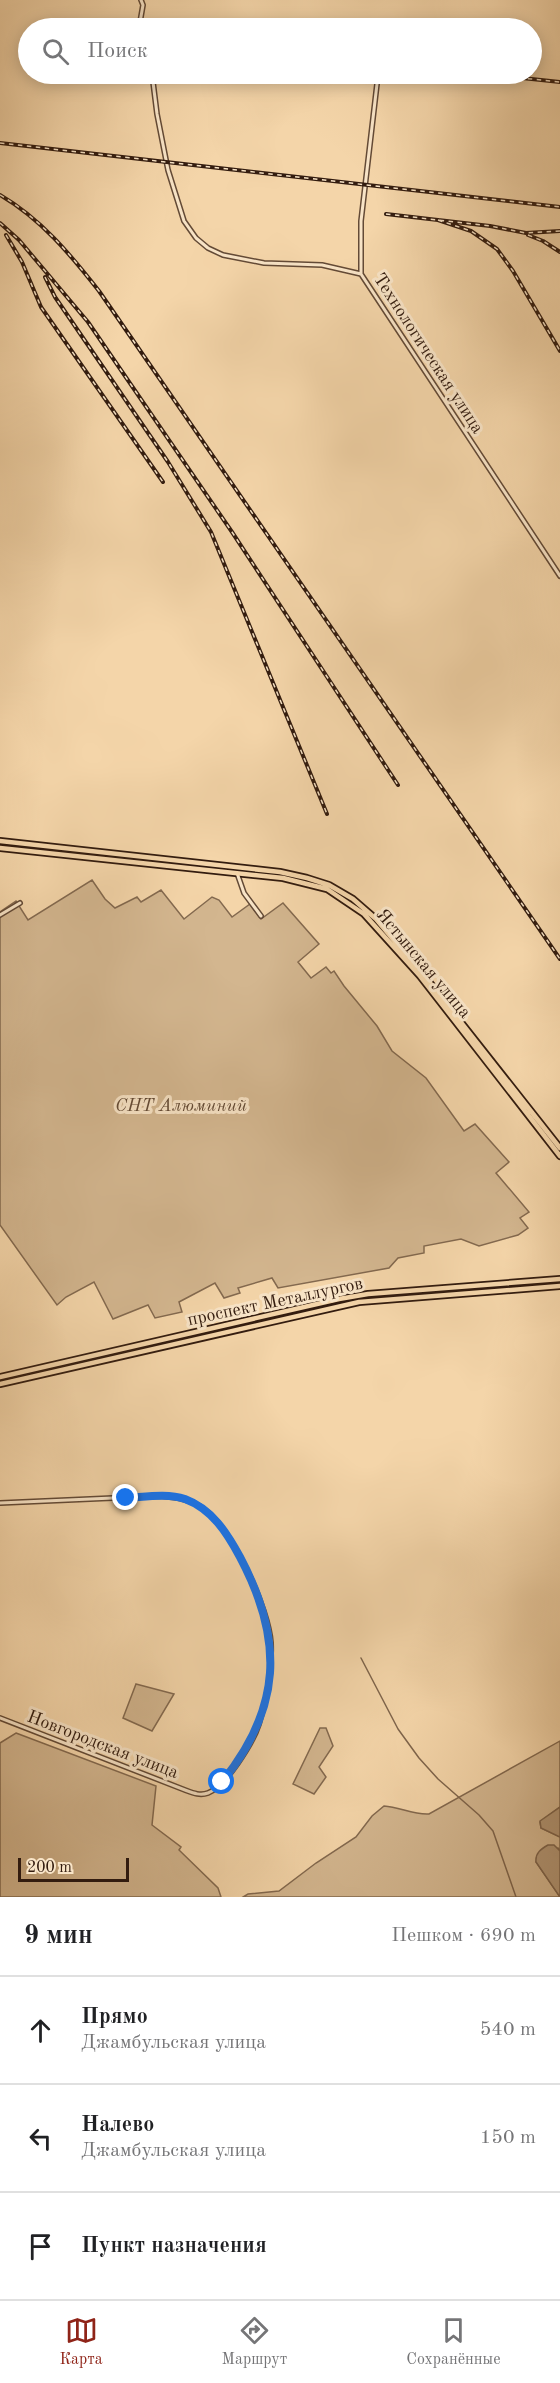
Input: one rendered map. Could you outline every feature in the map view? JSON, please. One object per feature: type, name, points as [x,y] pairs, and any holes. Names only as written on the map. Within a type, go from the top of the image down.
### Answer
[{"type":"main road","name":"Ястынская улица","points":[[0,842],[280,873],[307,878],[336,889],[366,910],[399,945],[560,1148]]},
{"type":"main road","name":"Ястынская улица","points":[[0,848],[283,878],[316,885],[345,899],[364,914],[420,976],[560,1156]]},
{"type":"main road","name":"проспект Металлургов","points":[[0,1377],[339,1299],[368,1294],[558,1279]]},
{"type":"main road","name":"проспект Металлургов","points":[[0,1384],[359,1302],[558,1287]]},
{"type":"street","points":[[141,0],[143,5],[141,18]]},
{"type":"street","points":[[153,84],[168,170],[184,221],[196,238],[208,248],[223,255],[264,263],[322,265],[361,274]]},
{"type":"street","name":"Технологическая улица","points":[[377,84],[361,221],[361,274],[560,576]]},
{"type":"street","points":[[237,873],[244,893],[261,916]]},
{"type":"street","points":[[0,915],[20,903]]},
{"type":"street","name":"Новгородская улица","points":[[0,1503],[158,1496],[179,1497],[206,1511],[222,1528],[242,1561],[267,1623],[271,1644],[270,1669],[258,1726],[250,1742],[222,1782],[210,1791],[197,1794],[0,1718]]},
{"type":"green space","name":"СНТ Алюминий","points":[[92,880],[105,899],[115,908],[137,897],[141,902],[161,890],[184,919],[212,897],[219,900],[232,917],[250,904],[261,919],[283,903],[319,944],[298,962],[311,978],[326,967],[331,973],[334,971],[377,1026],[392,1051],[426,1078],[464,1131],[475,1124],[509,1162],[496,1173],[529,1212],[520,1218],[528,1228],[518,1235],[479,1246],[461,1239],[424,1246],[424,1253],[398,1258],[389,1268],[278,1288],[272,1278],[238,1288],[240,1293],[224,1298],[215,1283],[179,1302],[182,1312],[155,1318],[148,1305],[113,1319],[94,1282],[66,1297],[57,1305],[0,1225],[0,912],[16,901],[28,920]]},
{"type":"green space","points":[[136,1684],[174,1694],[152,1731],[123,1718]]},
{"type":"green space","points":[[320,1728],[326,1728],[333,1746],[319,1767],[326,1777],[314,1794],[293,1784]]},
{"type":"green space","points":[[16,1733],[156,1786],[152,1825],[181,1847],[179,1850],[218,1888],[221,1897],[0,1897],[0,1743]]},
{"type":"green space","points":[[560,1741],[560,1807],[540,1822],[541,1828],[560,1837],[560,1851],[558,1848],[536,1862],[560,1897],[243,1897],[248,1894],[279,1891],[356,1837],[372,1816],[384,1806],[429,1814]]},
{"type":"shaded area","points":[[560,1807],[560,1837],[541,1828],[540,1821]]},
{"type":"shaded area","points":[[548,1845],[554,1845],[560,1851],[560,1897],[536,1862],[538,1854]]},
{"type":"waterway","points":[[361,1658],[398,1729],[419,1758],[493,1831],[516,1897]]},
{"type":"railway","points":[[542,80],[560,82]]},
{"type":"railway","points":[[0,143],[560,207]]},
{"type":"railway","points":[[0,195],[42,226],[99,291],[560,959]]},
{"type":"railway","points":[[386,214],[490,226],[526,233],[560,231]]},
{"type":"railway","points":[[438,220],[471,231],[497,249],[513,271],[560,351]]},
{"type":"railway","points":[[0,223],[19,240],[88,322],[232,532],[398,785]]},
{"type":"railway","points":[[6,235],[22,262],[41,307],[163,482]]},
{"type":"railway","points":[[528,235],[560,252]]},
{"type":"railway","points":[[45,277],[55,297],[168,462],[211,532],[327,814]]},
{"type":"route","points":[[126,1498],[179,1497],[206,1511],[222,1528],[242,1561],[267,1623],[271,1644],[270,1669],[264,1706],[250,1742],[222,1782]]}]
